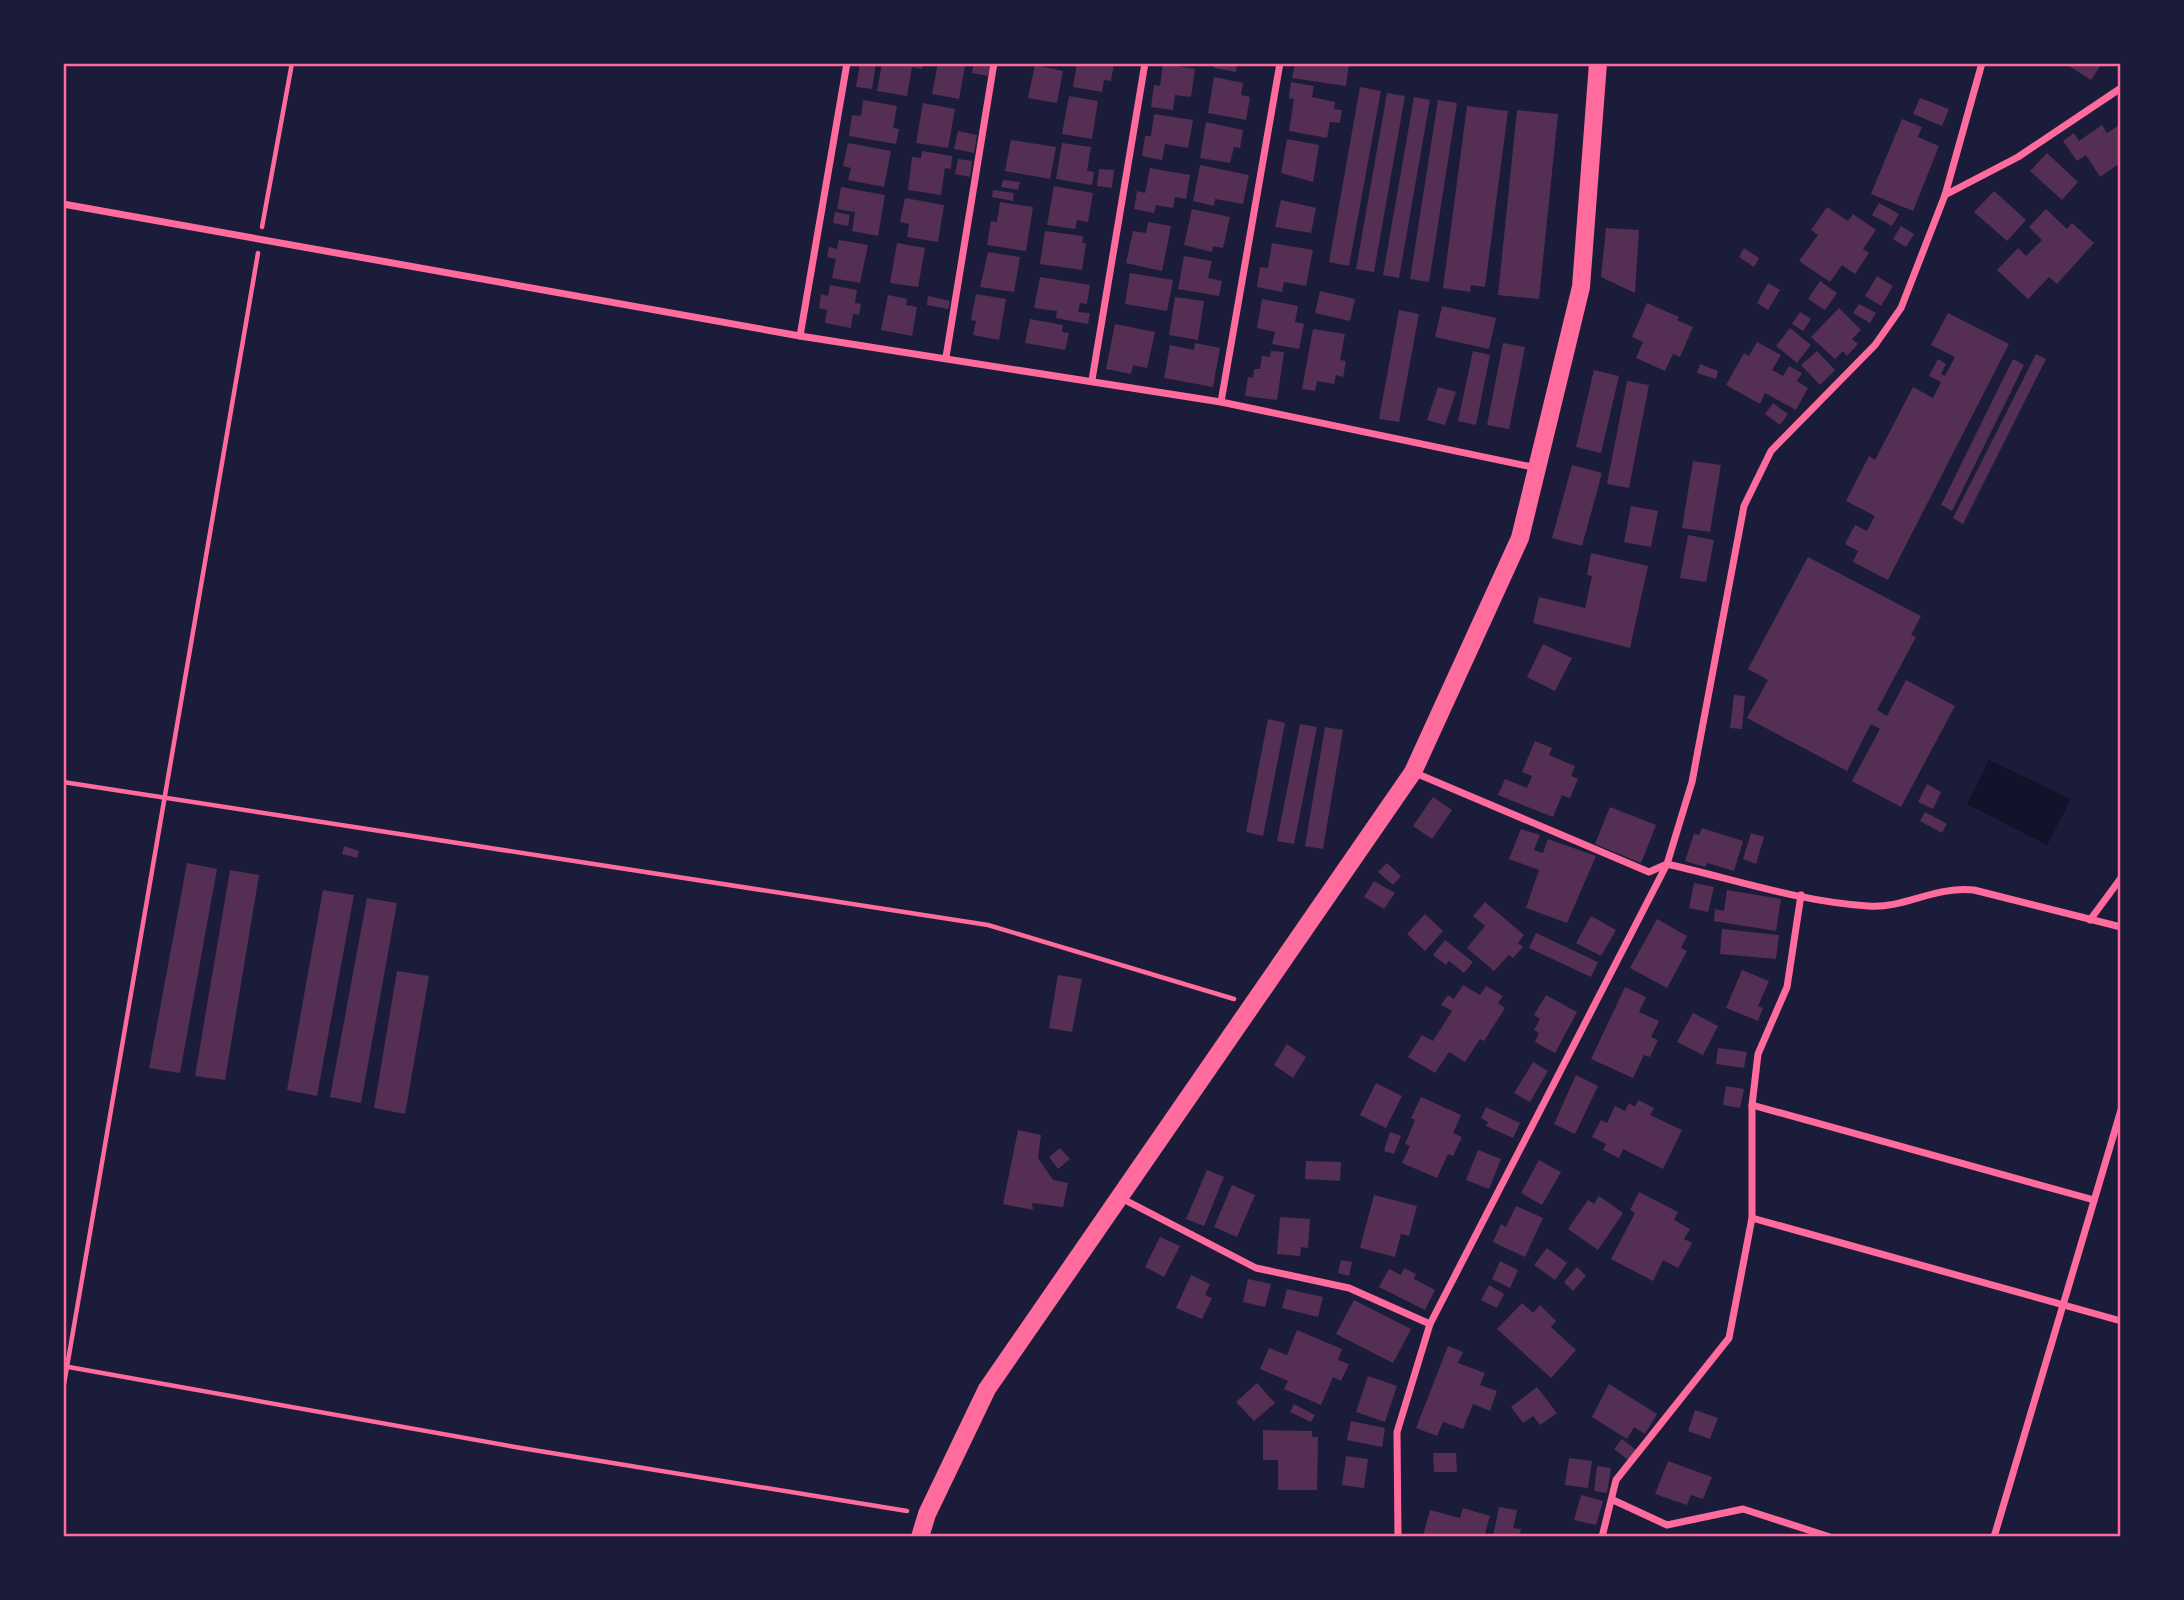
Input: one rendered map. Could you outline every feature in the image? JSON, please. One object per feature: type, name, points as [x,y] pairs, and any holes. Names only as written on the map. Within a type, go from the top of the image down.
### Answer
[{"type":"main road","points":[[920,1537],[927,1514],[987,1389],[1413,772],[1520,538],[1539,468],[1581,287],[1598,63]]},
{"type":"street","points":[[800,336],[847,63]]},
{"type":"street","points":[[946,357],[994,63]]},
{"type":"street","points":[[1091,380],[1145,63]]},
{"type":"street","points":[[1221,402],[1280,63]]},
{"type":"street","points":[[1398,1537],[1397,1432],[1430,1324],[1667,864],[1692,782],[1744,506],[1771,452],[1875,345],[1901,308],[1945,195],[1982,63]]},
{"type":"street","points":[[1945,195],[2018,157],[2121,89]]},
{"type":"street","points":[[63,204],[800,336],[1221,402],[1539,468]]},
{"type":"street","points":[[1413,772],[1649,872],[1667,864],[1801,895],[1869,906],[1951,887],[1974,890],[2121,928]]},
{"type":"street","points":[[2091,920],[2121,878]]},
{"type":"street","points":[[1602,1537],[1616,1480],[1729,1338],[1752,1217],[1752,1105],[1758,1054],[1787,987],[1801,895]]},
{"type":"street","points":[[1752,1105],[2094,1200]]},
{"type":"street","points":[[1994,1537],[2121,1110]]},
{"type":"street","points":[[1121,1198],[1256,1268],[1349,1288],[1430,1324]]},
{"type":"street","points":[[1752,1217],[2121,1321]]},
{"type":"street","points":[[1613,1500],[1667,1525],[1743,1509],[1830,1537]]},
{"type":"path","points":[[63,1390],[292,63]]},
{"type":"path","points":[[63,782],[988,925],[1251,1004]]},
{"type":"path","points":[[65,1367],[521,1448],[927,1514]]},
{"type":"shaded area","points":[[1989,760],[2071,799],[2047,845],[1967,804]]},
{"type":"building","points":[[860,63],[876,63],[872,89],[856,87]]},
{"type":"building","points":[[882,63],[923,63],[922,69],[912,67],[907,96],[877,91]]},
{"type":"building","points":[[938,63],[965,66],[959,99],[932,94]]},
{"type":"building","points":[[974,63],[990,65],[988,76],[972,73]]},
{"type":"building","points":[[1077,63],[1114,63],[1111,81],[1104,80],[1102,92],[1073,87]]},
{"type":"building","points":[[1215,63],[1237,63],[1236,72],[1214,68]]},
{"type":"building","points":[[1295,63],[1349,63],[1346,86],[1292,78]]},
{"type":"building","points":[[2064,63],[2102,63],[2091,80]]},
{"type":"building","points":[[1163,64],[1195,69],[1191,97],[1175,95],[1173,110],[1151,107],[1154,85],[1160,86]]},
{"type":"building","points":[[1035,65],[1063,71],[1057,103],[1028,98]]},
{"type":"building","points":[[1214,77],[1243,83],[1241,95],[1250,97],[1246,120],[1208,113]]},
{"type":"building","points":[[1291,82],[1314,86],[1312,97],[1335,102],[1334,109],[1342,110],[1340,123],[1330,122],[1327,138],[1289,131],[1294,99],[1289,98]]},
{"type":"building","points":[[1360,87],[1381,91],[1349,266],[1329,262]]},
{"type":"building","points":[[1387,93],[1405,96],[1374,272],[1356,269]]},
{"type":"building","points":[[1069,96],[1098,101],[1092,139],[1062,134]]},
{"type":"building","points":[[1414,97],[1430,100],[1399,278],[1383,275]]},
{"type":"building","points":[[1920,98],[1949,109],[1942,126],[1913,114]]},
{"type":"building","points":[[863,100],[897,106],[893,128],[899,129],[896,144],[849,136],[852,115],[861,116]]},
{"type":"building","points":[[1438,100],[1457,103],[1429,282],[1410,279]]},
{"type":"building","points":[[923,103],[955,109],[948,148],[916,143]]},
{"type":"building","points":[[1467,106],[1508,111],[1485,287],[1471,285],[1470,292],[1443,288]]},
{"type":"building","points":[[1517,110],[1558,114],[1539,299],[1498,295]]},
{"type":"building","points":[[1154,114],[1193,120],[1188,148],[1165,144],[1162,160],[1142,156],[1145,136],[1151,136]]},
{"type":"building","points":[[1902,119],[1922,127],[1918,137],[1939,146],[1913,211],[1871,194]]},
{"type":"building","points":[[1206,122],[1243,130],[1240,148],[1234,147],[1230,163],[1200,158]]},
{"type":"building","points":[[2121,124],[2120,163],[2100,177],[2086,155],[2077,161],[2063,141],[2074,133],[2079,141],[2102,125],[2107,133]]},
{"type":"building","points":[[958,131],[977,135],[974,153],[954,149]]},
{"type":"building","points":[[1287,139],[1319,145],[1313,182],[1281,173]]},
{"type":"building","points":[[1011,140],[1056,147],[1050,179],[1005,171]]},
{"type":"building","points":[[848,143],[891,151],[884,187],[848,180],[851,168],[843,166]]},
{"type":"building","points":[[1062,143],[1091,147],[1087,171],[1094,172],[1092,185],[1056,179]]},
{"type":"building","points":[[922,151],[952,156],[951,169],[945,168],[941,195],[908,190],[912,157],[921,158]]},
{"type":"building","points":[[2047,153],[2078,182],[2062,200],[2030,171]]},
{"type":"building","points":[[958,159],[972,161],[970,177],[955,174]]},
{"type":"building","points":[[1200,165],[1249,175],[1243,204],[1215,199],[1214,206],[1193,201]]},
{"type":"building","points":[[1150,168],[1190,175],[1186,199],[1175,197],[1173,208],[1156,205],[1154,213],[1134,209],[1137,191],[1145,193]]},
{"type":"building","points":[[1099,169],[1114,170],[1112,188],[1097,186]]},
{"type":"building","points":[[1003,180],[1020,182],[1018,190],[1001,187]]},
{"type":"building","points":[[1054,186],[1093,193],[1088,222],[1077,220],[1075,229],[1047,225]]},
{"type":"building","points":[[841,187],[885,195],[878,236],[852,231],[855,212],[837,209]]},
{"type":"building","points":[[993,190],[1014,193],[1013,201],[992,197]]},
{"type":"building","points":[[1994,191],[2026,220],[2007,241],[1974,212]]},
{"type":"building","points":[[905,198],[944,205],[938,242],[907,237],[909,224],[900,222]]},
{"type":"building","points":[[1281,200],[1316,208],[1311,233],[1275,227]]},
{"type":"building","points":[[1000,202],[1033,207],[1026,251],[987,245],[991,221],[997,222]]},
{"type":"building","points":[[1879,203],[1899,214],[1892,226],[1872,215]]},
{"type":"building","points":[[1827,207],[1848,221],[1853,214],[1876,230],[1863,249],[1869,253],[1855,274],[1842,265],[1830,282],[1799,261],[1818,235],[1811,230]]},
{"type":"building","points":[[1192,209],[1230,217],[1223,248],[1213,246],[1212,252],[1184,245]]},
{"type":"building","points":[[2046,209],[2067,229],[2072,223],[2094,243],[2057,284],[2049,277],[2028,299],[1997,270],[2018,248],[2026,256],[2042,240],[2029,227]]},
{"type":"building","points":[[835,212],[850,215],[848,226],[833,223]]},
{"type":"building","points":[[1148,222],[1171,226],[1162,271],[1126,263],[1133,231],[1146,233]]},
{"type":"building","points":[[1901,226],[1914,234],[1906,247],[1893,239]]},
{"type":"building","points":[[1606,228],[1639,230],[1635,293],[1601,277]]},
{"type":"building","points":[[1045,231],[1083,236],[1082,243],[1086,243],[1082,270],[1040,264]]},
{"type":"building","points":[[839,240],[868,245],[860,283],[832,278],[836,259],[827,257],[829,247],[837,249]]},
{"type":"building","points":[[897,243],[925,248],[918,287],[890,283]]},
{"type":"building","points":[[1272,243],[1313,250],[1306,286],[1284,282],[1282,292],[1257,287],[1260,267],[1268,268]]},
{"type":"building","points":[[1744,248],[1759,258],[1754,267],[1739,257]]},
{"type":"building","points":[[988,252],[1020,257],[1014,292],[980,287]]},
{"type":"building","points":[[1184,256],[1212,261],[1208,278],[1222,281],[1219,296],[1178,289]]},
{"type":"building","points":[[1130,273],[1173,280],[1167,311],[1125,304]]},
{"type":"building","points":[[1877,276],[1893,286],[1881,306],[1865,296]]},
{"type":"building","points":[[1040,277],[1090,285],[1087,304],[1080,303],[1078,312],[1090,313],[1088,324],[1056,318],[1057,311],[1034,308]]},
{"type":"building","points":[[1820,281],[1837,293],[1825,310],[1808,299]]},
{"type":"building","points":[[1768,283],[1780,290],[1768,310],[1757,303]]},
{"type":"building","points":[[830,285],[857,290],[855,303],[861,304],[859,315],[853,314],[851,328],[825,323],[827,310],[819,308],[821,294],[828,296]]},
{"type":"building","points":[[1320,291],[1355,299],[1350,321],[1315,313]]},
{"type":"building","points":[[976,294],[1006,299],[999,340],[973,335],[976,321],[971,320]]},
{"type":"building","points":[[888,295],[907,299],[906,305],[917,307],[912,336],[881,330]]},
{"type":"building","points":[[928,296],[950,301],[948,309],[927,305]]},
{"type":"building","points":[[1175,297],[1204,301],[1198,340],[1169,335]]},
{"type":"building","points":[[1262,299],[1298,306],[1295,322],[1304,324],[1299,349],[1272,344],[1275,332],[1257,328]]},
{"type":"building","points":[[1647,303],[1679,317],[1677,320],[1693,327],[1680,357],[1673,354],[1665,371],[1636,358],[1643,342],[1632,337]]},
{"type":"building","points":[[1859,304],[1876,313],[1870,323],[1853,313]]},
{"type":"building","points":[[1442,306],[1496,318],[1489,349],[1435,337]]},
{"type":"building","points":[[1839,308],[1861,330],[1852,339],[1858,344],[1847,356],[1843,351],[1835,359],[1811,337]]},
{"type":"building","points":[[1399,310],[1419,314],[1399,422],[1379,419]]},
{"type":"building","points":[[1800,312],[1811,319],[1803,331],[1792,324]]},
{"type":"building","points":[[1948,313],[2009,344],[1888,580],[1853,562],[1858,551],[1845,544],[1855,525],[1867,531],[1875,516],[1846,501],[1869,456],[1875,460],[1913,387],[1933,398],[1941,382],[1929,376],[1938,359],[1946,364],[1941,374],[1945,376],[1955,357],[1931,345]]},
{"type":"building","points":[[1030,319],[1063,325],[1062,332],[1069,333],[1065,350],[1025,343]]},
{"type":"building","points":[[1115,324],[1155,332],[1147,368],[1133,365],[1131,374],[1106,369]]},
{"type":"building","points":[[1790,328],[1811,345],[1797,363],[1776,346]]},
{"type":"building","points":[[1313,329],[1345,334],[1340,360],[1346,361],[1343,377],[1336,375],[1334,384],[1317,381],[1315,391],[1302,389]]},
{"type":"building","points":[[1757,342],[1781,355],[1772,370],[1783,376],[1789,366],[1802,373],[1797,381],[1808,388],[1796,410],[1765,393],[1760,404],[1726,385],[1744,353],[1749,356]]},
{"type":"building","points":[[1195,343],[1220,348],[1213,387],[1164,378],[1170,345],[1194,350]]},
{"type":"building","points":[[1503,343],[1525,347],[1509,429],[1487,425]]},
{"type":"building","points":[[1271,351],[1284,352],[1277,400],[1245,396],[1248,377],[1253,378],[1254,369],[1260,369],[1262,356],[1270,357]]},
{"type":"building","points":[[1473,351],[1490,355],[1476,425],[1458,421]]},
{"type":"building","points":[[1817,351],[1835,370],[1820,385],[1801,365]]},
{"type":"building","points":[[2036,354],[2046,359],[1963,524],[1953,518]]},
{"type":"building","points":[[2013,359],[2024,365],[1952,511],[1941,505]]},
{"type":"building","points":[[1700,364],[1718,371],[1716,379],[1697,373]]},
{"type":"building","points":[[1594,370],[1619,376],[1601,453],[1576,447]]},
{"type":"building","points":[[1627,381],[1649,385],[1629,488],[1607,484]]},
{"type":"building","points":[[1438,387],[1456,392],[1445,425],[1427,420]]},
{"type":"building","points":[[1773,403],[1788,414],[1780,425],[1765,414]]},
{"type":"building","points":[[1693,461],[1721,465],[1710,532],[1682,528]]},
{"type":"building","points":[[1572,465],[1602,473],[1582,546],[1552,538]]},
{"type":"building","points":[[1631,506],[1658,511],[1651,547],[1624,542]]},
{"type":"building","points":[[1688,535],[1714,540],[1706,582],[1680,578]]},
{"type":"building","points":[[1591,553],[1648,566],[1630,648],[1533,623],[1539,597],[1585,608],[1592,576],[1587,575]]},
{"type":"building","points":[[1808,557],[1921,616],[1911,635],[1916,637],[1877,710],[1887,716],[1906,680],[1955,706],[1901,807],[1852,781],[1880,729],[1871,724],[1847,771],[1747,718],[1768,680],[1748,669]]},
{"type":"building","points":[[1543,644],[1572,658],[1555,691],[1527,677]]},
{"type":"building","points":[[1734,695],[1745,696],[1742,729],[1730,728]]},
{"type":"building","points":[[1268,719],[1285,723],[1263,836],[1246,832]]},
{"type":"building","points":[[1300,724],[1317,727],[1294,844],[1277,841]]},
{"type":"building","points":[[1325,727],[1343,730],[1323,849],[1305,846]]},
{"type":"building","points":[[1535,741],[1552,748],[1549,755],[1575,766],[1571,776],[1578,779],[1570,798],[1562,795],[1553,817],[1498,795],[1505,779],[1527,788],[1532,776],[1522,772]]},
{"type":"building","points":[[1927,784],[1941,792],[1933,809],[1918,802]]},
{"type":"building","points":[[1433,797],[1452,810],[1432,839],[1413,826]]},
{"type":"building","points":[[1610,807],[1656,825],[1641,863],[1595,844]]},
{"type":"building","points":[[1925,812],[1947,824],[1942,833],[1920,821]]},
{"type":"building","points":[[1702,828],[1743,841],[1734,871],[1707,863],[1705,867],[1685,861],[1694,834],[1699,835]]},
{"type":"building","points":[[1521,829],[1540,835],[1534,850],[1543,853],[1548,839],[1596,856],[1567,923],[1526,908],[1539,870],[1509,859]]},
{"type":"building","points":[[1751,833],[1764,837],[1756,864],[1743,859]]},
{"type":"building","points":[[344,846],[359,851],[357,858],[342,854]]},
{"type":"building","points":[[187,863],[217,869],[180,1073],[149,1068]]},
{"type":"building","points":[[1387,863],[1401,876],[1393,885],[1378,872]]},
{"type":"building","points":[[230,870],[259,875],[225,1080],[195,1076]]},
{"type":"building","points":[[1374,881],[1395,893],[1384,909],[1364,897]]},
{"type":"building","points":[[1694,883],[1714,887],[1708,912],[1689,908]]},
{"type":"building","points":[[323,890],[354,895],[317,1096],[287,1090]]},
{"type":"building","points":[[1727,890],[1781,899],[1776,931],[1714,921],[1715,909],[1724,911]]},
{"type":"building","points":[[367,898],[397,903],[361,1103],[330,1097]]},
{"type":"building","points":[[1485,902],[1524,935],[1518,943],[1523,947],[1513,958],[1509,955],[1494,971],[1467,948],[1485,926],[1473,916]]},
{"type":"building","points":[[1425,914],[1443,931],[1425,951],[1407,934]]},
{"type":"building","points":[[1591,916],[1616,930],[1601,956],[1576,943]]},
{"type":"building","points":[[1657,919],[1687,936],[1681,948],[1687,951],[1667,988],[1630,968]]},
{"type":"building","points":[[1722,929],[1779,935],[1776,959],[1720,954]]},
{"type":"building","points":[[1536,933],[1598,962],[1591,977],[1529,948]]},
{"type":"building","points":[[1445,940],[1473,962],[1464,973],[1449,961],[1446,965],[1433,955]]},
{"type":"building","points":[[1742,970],[1769,981],[1758,1006],[1763,1008],[1758,1021],[1726,1008]]},
{"type":"building","points":[[397,971],[429,976],[405,1114],[374,1108]]},
{"type":"building","points":[[1058,975],[1082,979],[1072,1032],[1049,1028]]},
{"type":"building","points":[[1463,985],[1480,995],[1486,986],[1503,996],[1498,1003],[1505,1008],[1484,1041],[1480,1039],[1465,1062],[1449,1052],[1435,1073],[1408,1057],[1422,1035],[1433,1041],[1452,1011],[1441,1005],[1448,995],[1454,999]]},
{"type":"building","points":[[1625,987],[1646,997],[1639,1012],[1659,1021],[1651,1037],[1658,1040],[1650,1057],[1644,1055],[1633,1078],[1591,1059]]},
{"type":"building","points":[[1546,995],[1577,1012],[1555,1053],[1535,1042],[1539,1033],[1534,1030],[1540,1019],[1534,1015]]},
{"type":"building","points":[[1693,1013],[1718,1026],[1703,1055],[1677,1042]]},
{"type":"building","points":[[1287,1044],[1306,1057],[1293,1078],[1274,1065]]},
{"type":"building","points":[[1718,1048],[1747,1052],[1744,1068],[1716,1064]]},
{"type":"building","points":[[1533,1062],[1548,1071],[1530,1102],[1514,1093]]},
{"type":"building","points":[[1576,1075],[1598,1086],[1575,1134],[1554,1124]]},
{"type":"building","points":[[1376,1083],[1402,1096],[1386,1128],[1360,1115]]},
{"type":"building","points":[[1726,1086],[1744,1089],[1740,1108],[1723,1105]]},
{"type":"building","points":[[1421,1097],[1461,1115],[1453,1133],[1462,1137],[1453,1156],[1448,1154],[1437,1178],[1402,1163],[1410,1146],[1405,1144],[1415,1120],[1411,1118]]},
{"type":"building","points":[[1638,1100],[1654,1108],[1650,1115],[1682,1130],[1663,1169],[1623,1149],[1619,1158],[1603,1150],[1606,1144],[1592,1137],[1601,1120],[1607,1123],[1615,1106],[1625,1111],[1629,1103],[1635,1107]]},
{"type":"building","points":[[1486,1107],[1520,1123],[1513,1138],[1486,1126],[1488,1122],[1481,1118]]},
{"type":"building","points":[[1018,1130],[1041,1135],[1038,1158],[1053,1180],[1068,1183],[1063,1207],[1032,1203],[1033,1210],[1003,1204]]},
{"type":"building","points":[[1390,1132],[1401,1136],[1394,1154],[1384,1151]]},
{"type":"building","points":[[1060,1148],[1070,1159],[1058,1169],[1049,1157]]},
{"type":"building","points":[[1478,1150],[1501,1159],[1489,1189],[1466,1180]]},
{"type":"building","points":[[1539,1160],[1561,1172],[1542,1205],[1521,1193]]},
{"type":"building","points":[[1306,1161],[1341,1162],[1340,1181],[1305,1179]]},
{"type":"building","points":[[1207,1170],[1224,1177],[1204,1226],[1186,1219]]},
{"type":"building","points":[[1232,1185],[1255,1195],[1237,1237],[1214,1227]]},
{"type":"building","points":[[1639,1192],[1678,1212],[1674,1220],[1690,1229],[1684,1239],[1692,1243],[1678,1268],[1663,1260],[1653,1281],[1611,1259],[1635,1213],[1630,1210]]},
{"type":"building","points":[[1374,1195],[1417,1206],[1409,1236],[1401,1234],[1395,1257],[1360,1248]]},
{"type":"building","points":[[1599,1196],[1623,1213],[1598,1250],[1568,1229],[1588,1200],[1594,1204]]},
{"type":"building","points":[[1516,1206],[1543,1218],[1525,1257],[1493,1242],[1501,1224],[1506,1227]]},
{"type":"building","points":[[1280,1217],[1310,1219],[1308,1248],[1301,1247],[1300,1256],[1277,1254]]},
{"type":"building","points":[[1160,1237],[1180,1246],[1164,1277],[1145,1267]]},
{"type":"building","points":[[1547,1248],[1567,1263],[1555,1280],[1534,1265]]},
{"type":"building","points":[[1341,1260],[1352,1262],[1349,1276],[1338,1273]]},
{"type":"building","points":[[1500,1261],[1518,1270],[1510,1288],[1492,1279]]},
{"type":"building","points":[[1577,1267],[1586,1276],[1573,1291],[1564,1282]]},
{"type":"building","points":[[1404,1268],[1416,1274],[1414,1279],[1435,1290],[1425,1310],[1379,1287],[1389,1269],[1401,1275]]},
{"type":"building","points":[[1191,1275],[1210,1284],[1205,1295],[1212,1298],[1202,1319],[1176,1308]]},
{"type":"building","points":[[1248,1279],[1271,1284],[1265,1307],[1243,1302]]},
{"type":"building","points":[[1489,1285],[1504,1294],[1497,1308],[1481,1300]]},
{"type":"building","points":[[1287,1289],[1323,1297],[1318,1317],[1282,1308]]},
{"type":"building","points":[[1354,1300],[1411,1329],[1393,1363],[1336,1334]]},
{"type":"building","points":[[1522,1303],[1533,1313],[1540,1305],[1556,1321],[1551,1327],[1576,1350],[1551,1378],[1497,1329]]},
{"type":"building","points":[[1297,1330],[1342,1349],[1338,1360],[1349,1364],[1341,1381],[1333,1377],[1321,1405],[1284,1389],[1288,1381],[1260,1369],[1269,1348],[1287,1355]]},
{"type":"building","points":[[1448,1346],[1463,1352],[1458,1363],[1485,1373],[1480,1385],[1497,1391],[1490,1411],[1473,1404],[1463,1429],[1443,1422],[1437,1436],[1416,1428]]},
{"type":"building","points":[[1368,1376],[1397,1386],[1385,1422],[1356,1412]]},
{"type":"building","points":[[1257,1383],[1275,1403],[1254,1421],[1236,1402]]},
{"type":"building","points":[[1609,1384],[1657,1414],[1645,1434],[1634,1427],[1627,1439],[1592,1417]]},
{"type":"building","points":[[1537,1387],[1557,1413],[1540,1425],[1533,1416],[1523,1423],[1511,1407]]},
{"type":"building","points":[[1294,1404],[1315,1415],[1311,1422],[1290,1412]]},
{"type":"building","points":[[1695,1410],[1718,1418],[1710,1439],[1688,1431]]},
{"type":"building","points":[[1351,1421],[1385,1428],[1382,1447],[1347,1440]]},
{"type":"building","points":[[1263,1430],[1312,1431],[1312,1437],[1318,1437],[1317,1490],[1278,1490],[1278,1460],[1263,1460]]},
{"type":"building","points":[[1622,1439],[1636,1450],[1628,1460],[1614,1449]]},
{"type":"building","points":[[1433,1453],[1456,1453],[1457,1472],[1434,1472]]},
{"type":"building","points":[[1346,1456],[1368,1459],[1364,1488],[1342,1485]]},
{"type":"building","points":[[1569,1458],[1592,1461],[1588,1488],[1565,1485]]},
{"type":"building","points":[[1668,1461],[1712,1477],[1703,1499],[1691,1495],[1687,1505],[1655,1494]]},
{"type":"building","points":[[1597,1466],[1611,1468],[1607,1493],[1594,1491]]},
{"type":"building","points":[[1581,1495],[1603,1501],[1596,1525],[1574,1520]]},
{"type":"building","points":[[1499,1507],[1517,1510],[1513,1528],[1521,1529],[1519,1537],[1493,1537]]},
{"type":"building","points":[[1463,1508],[1490,1516],[1484,1537],[1423,1536],[1430,1510],[1460,1518]]}]
